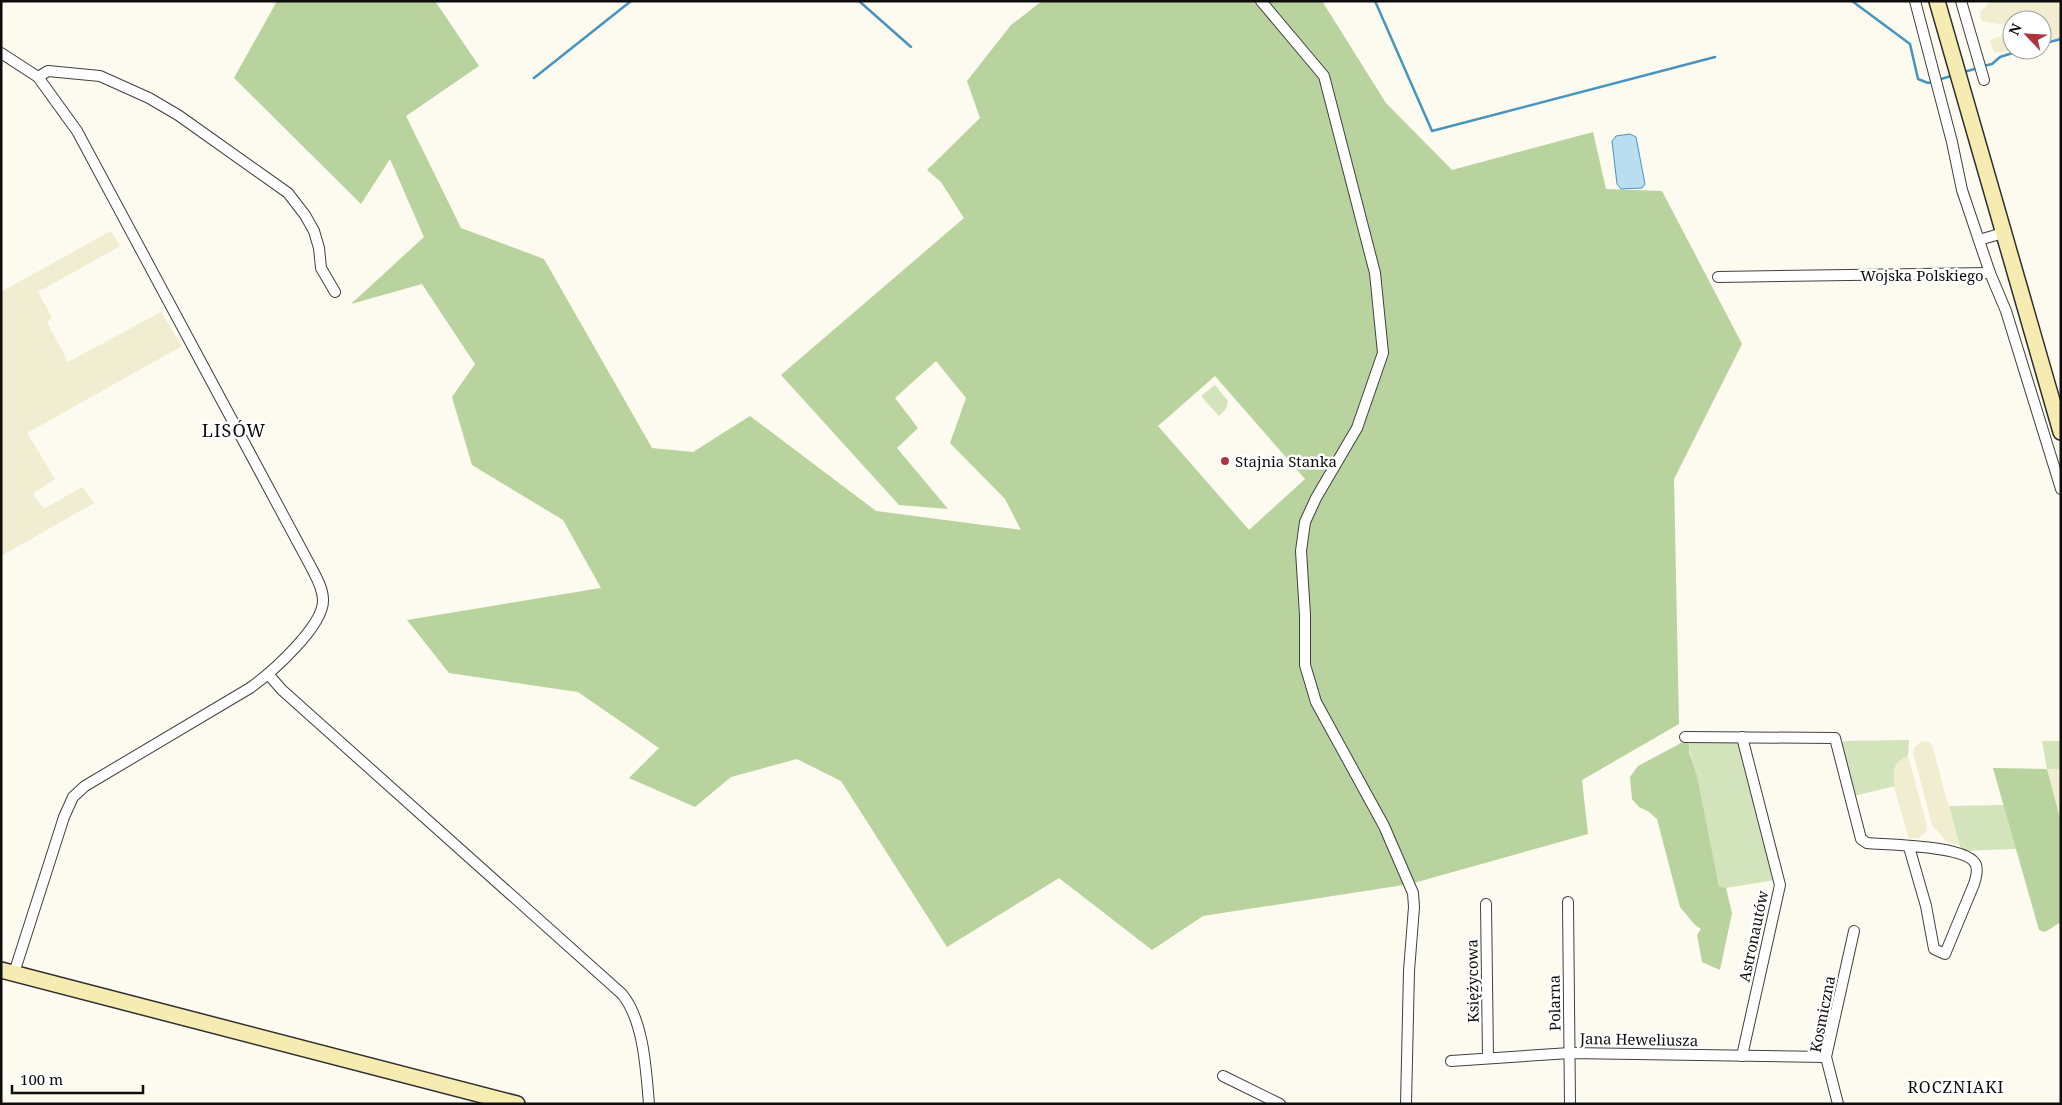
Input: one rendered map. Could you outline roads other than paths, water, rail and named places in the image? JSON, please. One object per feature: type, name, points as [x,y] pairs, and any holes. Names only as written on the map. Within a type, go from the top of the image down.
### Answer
[{"type":"street","points":[[1261,1],[1324,76],[1375,273],[1383,353],[1357,428],[1316,498],[1306,522],[1301,551],[1305,614],[1305,665],[1316,702],[1384,826],[1412,893],[1414,907],[1408,971],[1406,1104]]},
{"type":"street","points":[[1915,1],[1962,190],[1990,273]]},
{"type":"street","points":[[1937,1],[2061,432]]},
{"type":"street","points":[[1960,1],[1984,80]]},
{"type":"street","points":[[1,53],[38,77],[77,131],[321,586],[323,606],[314,625],[268,674],[250,688],[86,786],[73,797],[7,971],[517,1104]]},
{"type":"street","points":[[38,77],[48,71],[100,76],[149,98],[178,115],[288,193],[305,215],[314,231],[321,268],[335,292]]},
{"type":"street","points":[[1979,240],[2003,233]]},
{"type":"street","name":"Wojska Polskiego","points":[[1718,277],[1990,273],[2006,311],[2021,356],[2061,489]]},
{"type":"street","points":[[268,674],[282,690],[631,1004],[637,1020],[650,1104]]},
{"type":"street","name":"Astronautów","points":[[1742,736],[1780,885],[1742,1056]]},
{"type":"street","points":[[1685,737],[1835,738],[1861,839],[1868,843],[1944,849],[1971,859],[1976,864],[1975,879],[1945,954],[1934,949],[1926,906],[1909,847]]},
{"type":"street","name":"Polarna","points":[[1568,902],[1570,1104]]},
{"type":"street","name":"Księżycowa","points":[[1486,904],[1488,1058]]},
{"type":"street","name":"Kosmiczna","points":[[1838,1104],[1826,1056],[1854,931]]},
{"type":"street","name":"Jana Heweliusza","points":[[1451,1061],[1570,1053],[1826,1056]]},
{"type":"street","points":[[1223,1076],[1280,1104]]},
{"type":"water","points":[[1630,134],[1636,137],[1645,184],[1642,188],[1621,189],[1617,184],[1612,141],[1616,136]]},
{"type":"waterway","points":[[534,78],[631,1]]},
{"type":"waterway","points":[[859,1],[911,47]]},
{"type":"waterway","points":[[1375,1],[1432,131],[1715,57]]},
{"type":"waterway","points":[[1852,1],[1910,44],[1918,79],[1928,83],[1932,82]]},
{"type":"waterway","points":[[2052,41],[2061,39]]},
{"type":"waterway","points":[[1983,66],[1992,64],[2002,56]]},
{"type":"waterway","points":[[1964,72],[1978,68]]},
{"type":"waterway","points":[[1938,80],[1954,75]]},
{"type":"place","name":"Stajnia Stanka","points":[[1225,461]]},
{"type":"district","name":"LISÓW","points":[[234,430]]},
{"type":"district","name":"ROCZNIAKI","points":[[1956,1087]]}]
